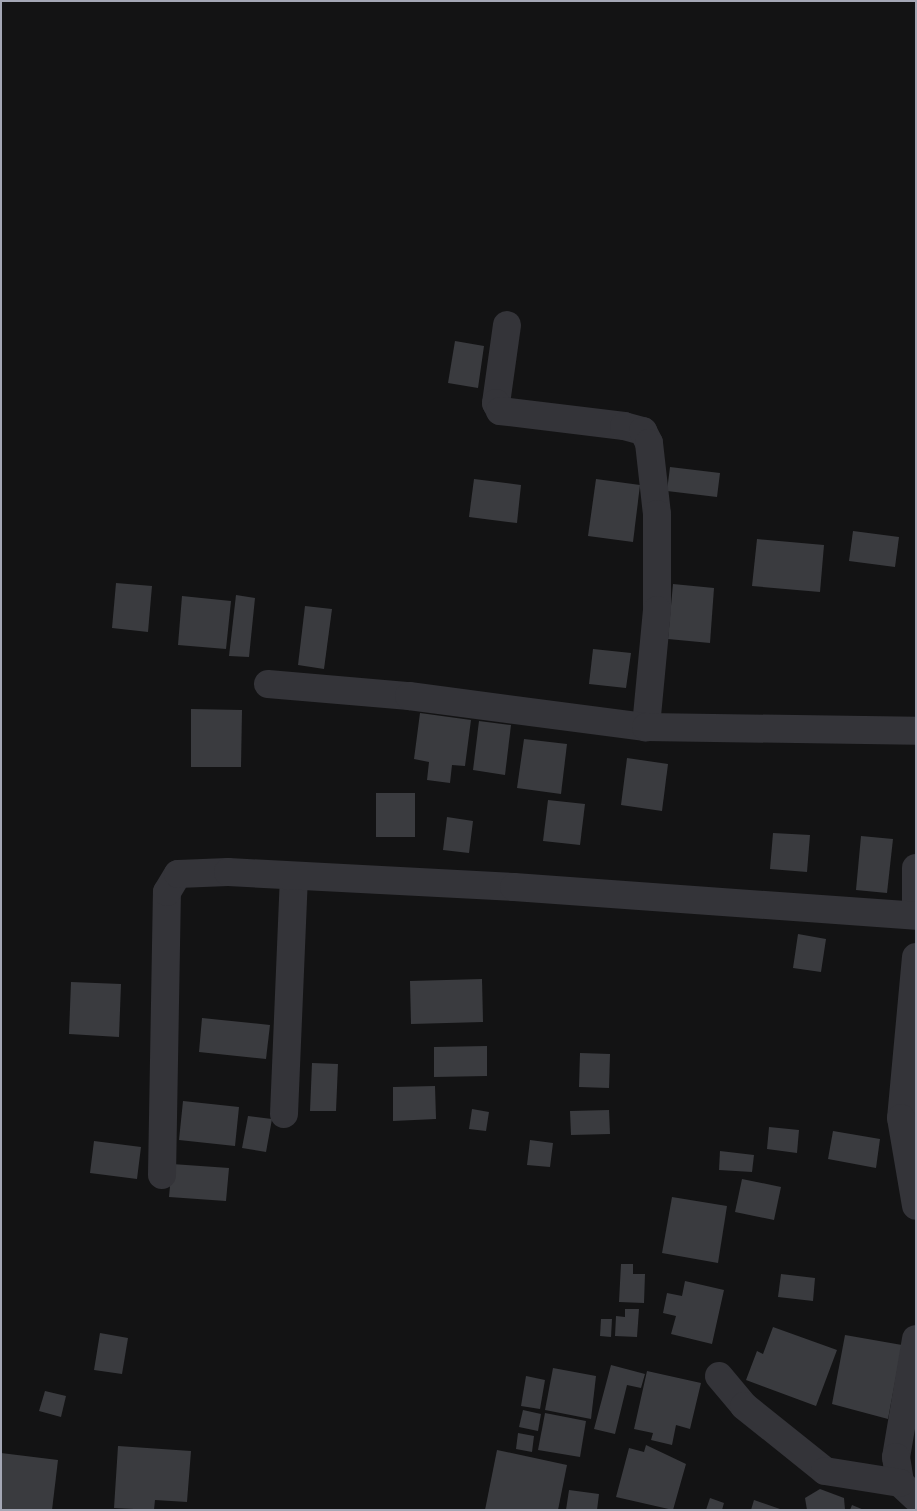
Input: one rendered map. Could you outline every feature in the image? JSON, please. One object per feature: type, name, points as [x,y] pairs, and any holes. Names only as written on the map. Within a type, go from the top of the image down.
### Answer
[{"type":"street","points":[[507,326],[496,403],[500,411],[624,426],[643,431],[649,443],[657,514],[657,610],[646,727]]},
{"type":"street","points":[[268,684],[409,696],[646,727],[916,732]]},
{"type":"street","points":[[916,868],[916,905]]},
{"type":"street","points":[[162,1175],[170,880],[190,871],[514,887],[916,916]]},
{"type":"street","points":[[284,1114],[294,877]]},
{"type":"street","points":[[916,957],[901,1118],[916,1206]]},
{"type":"street","points":[[908,1490],[896,1457],[916,1339]]},
{"type":"street","points":[[720,1376],[744,1406],[825,1471],[908,1490]]},
{"type":"building","points":[[455,341],[484,346],[478,388],[448,383]]},
{"type":"building","points":[[670,467],[720,473],[717,497],[667,491]]},
{"type":"building","points":[[474,479],[521,485],[517,523],[469,517]]},
{"type":"building","points":[[596,479],[640,485],[633,542],[588,536]]},
{"type":"building","points":[[853,531],[899,537],[895,567],[849,561]]},
{"type":"building","points":[[757,539],[824,545],[820,592],[752,586]]},
{"type":"building","points":[[116,583],[152,586],[148,632],[112,628]]},
{"type":"building","points":[[673,584],[714,588],[710,643],[668,639]]},
{"type":"building","points":[[236,595],[255,598],[249,657],[229,656]]},
{"type":"building","points":[[182,596],[231,601],[226,649],[178,645]]},
{"type":"building","points":[[305,606],[332,609],[324,669],[298,665]]},
{"type":"building","points":[[593,649],[631,653],[626,688],[589,684]]},
{"type":"building","points":[[191,709],[242,710],[241,767],[191,767]]},
{"type":"building","points":[[420,713],[471,720],[465,766],[452,765],[450,783],[427,780],[429,762],[414,759]]},
{"type":"building","points":[[479,721],[511,725],[505,775],[473,770]]},
{"type":"building","points":[[524,739],[567,744],[561,794],[517,788]]},
{"type":"building","points":[[627,758],[668,764],[662,811],[621,805]]},
{"type":"building","points":[[376,793],[415,793],[415,837],[376,837]]},
{"type":"building","points":[[548,800],[585,804],[580,845],[543,841]]},
{"type":"building","points":[[447,817],[473,821],[469,853],[443,850]]},
{"type":"building","points":[[773,833],[810,835],[807,872],[770,869]]},
{"type":"building","points":[[861,836],[893,839],[887,893],[856,890]]},
{"type":"building","points":[[798,934],[826,939],[821,972],[793,968]]},
{"type":"building","points":[[482,979],[483,1022],[411,1024],[410,981]]},
{"type":"building","points":[[71,982],[121,984],[119,1037],[69,1034]]},
{"type":"building","points":[[202,1018],[270,1025],[266,1059],[199,1052]]},
{"type":"building","points":[[487,1046],[487,1076],[434,1077],[434,1047]]},
{"type":"building","points":[[580,1053],[610,1054],[609,1088],[579,1087]]},
{"type":"building","points":[[312,1063],[338,1064],[336,1111],[310,1111]]},
{"type":"building","points":[[435,1086],[436,1119],[393,1121],[393,1087]]},
{"type":"building","points":[[183,1101],[239,1107],[235,1146],[179,1140]]},
{"type":"building","points":[[472,1109],[489,1112],[486,1131],[469,1129]]},
{"type":"building","points":[[609,1110],[610,1134],[571,1135],[570,1111]]},
{"type":"building","points":[[248,1116],[272,1119],[266,1152],[242,1148]]},
{"type":"building","points":[[769,1127],[799,1130],[797,1153],[767,1149]]},
{"type":"building","points":[[833,1131],[880,1139],[876,1168],[828,1159]]},
{"type":"building","points":[[530,1140],[553,1143],[550,1167],[527,1165]]},
{"type":"building","points":[[94,1141],[141,1147],[137,1179],[90,1173]]},
{"type":"building","points":[[720,1151],[754,1155],[752,1172],[719,1170]]},
{"type":"building","points":[[172,1164],[229,1168],[226,1201],[169,1197]]},
{"type":"building","points":[[742,1179],[781,1187],[774,1220],[735,1212]]},
{"type":"building","points":[[672,1197],[727,1206],[718,1263],[662,1253]]},
{"type":"building","points":[[621,1264],[633,1264],[633,1274],[645,1274],[644,1303],[619,1302]]},
{"type":"building","points":[[781,1274],[815,1278],[813,1301],[778,1297]]},
{"type":"building","points":[[685,1281],[724,1290],[712,1344],[671,1334],[676,1316],[663,1313],[667,1293],[682,1296]]},
{"type":"building","points":[[625,1309],[639,1309],[637,1337],[615,1336],[616,1316],[625,1317]]},
{"type":"building","points":[[601,1319],[612,1319],[611,1337],[600,1336]]},
{"type":"building","points":[[773,1327],[837,1350],[816,1406],[746,1380],[757,1351],[763,1354]]},
{"type":"building","points":[[100,1333],[128,1338],[122,1374],[94,1370]]},
{"type":"building","points":[[845,1335],[902,1345],[888,1419],[832,1404]]},
{"type":"building","points":[[611,1365],[645,1374],[641,1388],[627,1385],[615,1434],[594,1429]]},
{"type":"building","points":[[553,1368],[596,1376],[591,1419],[545,1410]]},
{"type":"building","points":[[647,1371],[701,1383],[690,1429],[676,1425],[672,1445],[651,1440],[653,1433],[634,1429]]},
{"type":"building","points":[[526,1376],[545,1380],[540,1409],[521,1406]]},
{"type":"building","points":[[45,1391],[66,1396],[61,1417],[39,1411]]},
{"type":"building","points":[[523,1410],[541,1414],[538,1431],[519,1427]]},
{"type":"building","points":[[545,1413],[586,1421],[580,1457],[538,1450]]},
{"type":"building","points":[[518,1433],[534,1436],[532,1452],[516,1449]]},
{"type":"building","points":[[646,1445],[686,1464],[673,1510],[616,1497],[629,1448],[644,1452]]},
{"type":"building","points":[[118,1446],[191,1451],[187,1502],[155,1500],[154,1510],[114,1508]]},
{"type":"building","points":[[497,1450],[567,1465],[558,1510],[485,1510]]},
{"type":"building","points":[[1,1453],[58,1460],[52,1510],[1,1510]]},
{"type":"building","points":[[820,1489],[844,1498],[845,1510],[807,1510],[805,1498]]},
{"type":"building","points":[[569,1490],[599,1494],[597,1510],[566,1510]]},
{"type":"building","points":[[710,1498],[724,1503],[722,1510],[706,1510]]},
{"type":"building","points":[[754,1500],[780,1509],[780,1510],[751,1510]]},
{"type":"building","points":[[852,1505],[864,1510],[850,1510]]}]
